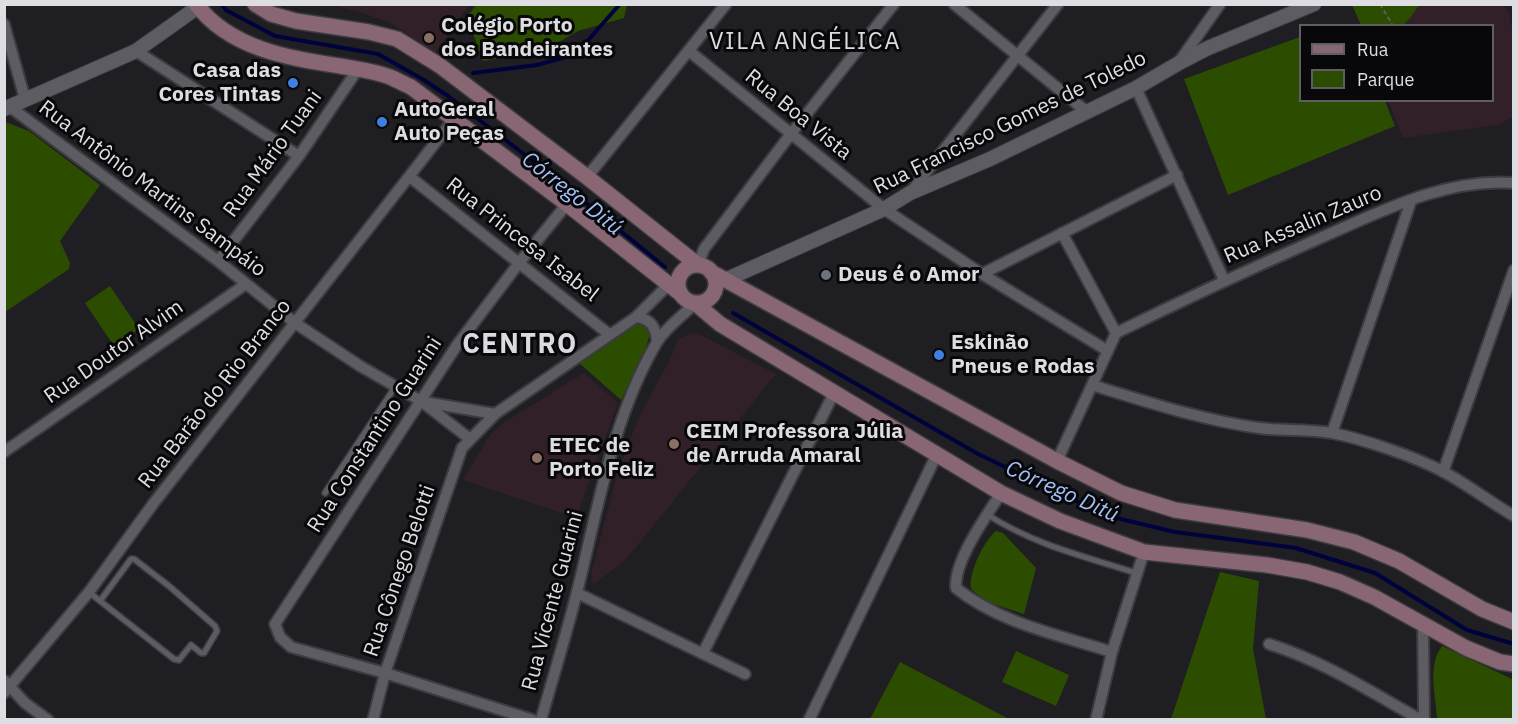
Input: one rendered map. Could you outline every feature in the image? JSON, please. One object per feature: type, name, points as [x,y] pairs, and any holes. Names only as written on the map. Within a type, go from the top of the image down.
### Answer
[{"type":"main road","points":[[199,5],[221,29],[272,53],[388,76],[411,87],[567,204],[687,301],[705,302],[713,293],[715,281],[704,269],[439,65],[397,39],[369,32],[296,21],[271,14],[255,4]]},
{"type":"main road","points":[[675,289],[681,274],[691,267],[704,269],[1057,461],[1121,493],[1175,510],[1307,530],[1354,542],[1399,561],[1482,609],[1514,622]]},
{"type":"main road","points":[[695,303],[720,324],[834,393],[1001,493],[1059,521],[1144,552],[1267,565],[1307,572],[1348,586],[1423,623],[1466,648],[1500,662],[1514,664]]},
{"type":"street","points":[[587,177],[726,4]]},
{"type":"street","points":[[704,269],[704,249],[790,135],[894,4]]},
{"type":"street","points":[[954,4],[1087,112]]},
{"type":"street","points":[[910,194],[1058,4]]},
{"type":"street","points":[[1179,63],[1220,4]]},
{"type":"street","name":"Rua Francisco Gomes de Toledo","points":[[725,280],[990,159],[1136,88],[1179,63],[1314,4]]},
{"type":"street","points":[[7,108],[136,51],[199,5]]},
{"type":"street","name":"Rua Antônio Martins Sampáio","points":[[4,24],[25,99]]},
{"type":"street","points":[[136,51],[299,156]]},
{"type":"street","name":"Rua Boa Vista","points":[[688,51],[884,209],[982,274],[1108,351]]},
{"type":"street","name":"Rua Mário Tuani","points":[[218,261],[299,156],[358,69]]},
{"type":"street","points":[[1136,88],[1224,280]]},
{"type":"street","name":"Rua Antônio Martins Sampáio","points":[[7,108],[218,261],[295,323],[360,366],[421,401]]},
{"type":"street","name":"Rua Barão do Rio Branco","points":[[6,687],[89,592],[153,504],[454,119]]},
{"type":"street","points":[[982,274],[1177,175]]},
{"type":"street","name":"Rua Princesa Isabel","points":[[410,177],[610,335]]},
{"type":"street","name":"Rua Assalin Zauro","points":[[1116,333],[1224,280],[1437,190],[1478,183],[1514,183]]},
{"type":"street","points":[[1332,433],[1412,201]]},
{"type":"street","name":"Rua Constantino Guarini","points":[[386,673],[291,647],[280,637],[275,624],[457,345],[567,204]]},
{"type":"street","points":[[1057,461],[1116,333],[1062,233]]},
{"type":"street","points":[[1443,472],[1514,270]]},
{"type":"street","name":"Rua Doutor Alvim","points":[[4,452],[246,284]]},
{"type":"street","name":"Rua Cônego Belotti","points":[[373,720],[386,673],[462,448],[495,414],[675,289]]},
{"type":"street","name":"Rua Vicente Guarini","points":[[541,720],[577,593],[613,442],[657,342],[695,303]]},
{"type":"street","points":[[636,317],[650,321],[655,327],[657,342]]},
{"type":"street","points":[[1092,385],[1222,422],[1261,428],[1332,433],[1411,458],[1443,472],[1514,516]]},
{"type":"street","points":[[703,653],[834,393]]},
{"type":"street","points":[[421,401],[495,414]]},
{"type":"street","points":[[421,401],[470,439]]},
{"type":"street","points":[[809,720],[937,454]]},
{"type":"street","points":[[1001,493],[960,561],[955,577],[956,588],[977,604],[1021,623],[1112,652]]},
{"type":"street","points":[[1096,720],[1112,652],[1144,552]]},
{"type":"street","points":[[577,593],[745,674]]},
{"type":"street","points":[[1269,644],[1295,652],[1324,666],[1422,720],[1423,623]]},
{"type":"street","points":[[386,673],[533,720]]},
{"type":"street","points":[[6,687],[48,720]]},
{"type":"lane","points":[[325,493],[396,386]]},
{"type":"lane","points":[[988,515],[1013,531],[1035,541],[1137,573]]},
{"type":"lane","points":[[89,592],[100,601],[174,659],[179,660],[183,657],[192,645],[204,653],[217,631],[215,626],[177,593],[134,559],[131,559],[100,601]]},
{"type":"path","points":[[1380,4],[1392,24]]},
{"type":"shaded area","points":[[1503,4],[1509,14],[1514,38],[1514,115],[1510,119],[1497,125],[1403,138],[1388,102],[1494,102],[1494,24],[1401,24],[1416,5]]},
{"type":"shaded area","name":"Colégio Porto dos Bandeirantes","points":[[330,5],[469,5],[435,53],[391,23],[357,11]]},
{"type":"shaded area","name":"CEIM Professora Júlia de Arruda Amaral","points":[[697,333],[776,374],[624,562],[593,584],[591,574],[618,471],[639,417],[678,339]]},
{"type":"shaded area","name":"ETEC de Porto Feliz","points":[[584,373],[618,403],[576,518],[463,480],[490,435],[506,421]]},
{"type":"green space","points":[[476,5],[627,5],[624,18],[578,31],[547,49],[483,61],[467,17]]},
{"type":"green space","points":[[1352,5],[1419,5],[1404,24],[1361,24]]},
{"type":"green space","points":[[1299,37],[1299,102],[1385,102],[1395,126],[1228,195],[1184,79]]},
{"type":"green space","points":[[5,122],[29,131],[100,185],[60,241],[70,263],[69,269],[5,312]]},
{"type":"green space","points":[[110,286],[139,329],[114,346],[85,303]]},
{"type":"green space","points":[[640,323],[648,326],[650,332],[647,345],[621,400],[579,363]]},
{"type":"green space","points":[[996,531],[1003,533],[1036,568],[1024,614],[987,602],[971,589],[972,575],[978,558],[991,535]]},
{"type":"green space","points":[[1220,572],[1259,581],[1253,649],[1266,719],[1171,719]]},
{"type":"green space","points":[[1442,646],[1512,679],[1513,719],[1437,719],[1434,672],[1437,654]]},
{"type":"green space","points":[[1016,651],[1069,675],[1056,706],[1002,682]]},
{"type":"green space","points":[[900,662],[1009,719],[870,719]]},
{"type":"waterway","name":"Córrego Ditú","points":[[221,4],[226,10],[275,36],[378,54],[424,80],[559,181],[665,267]]},
{"type":"waterway","points":[[473,73],[537,65],[576,54],[620,4]]},
{"type":"waterway","name":"Córrego Ditú","points":[[733,313],[978,454],[1108,516],[1175,532],[1296,548],[1375,573],[1467,630],[1514,644]]},
{"type":"place","name":"Colégio Porto dos Bandeirantes","points":[[429,38]]},
{"type":"place","name":"Casa das Cores Tintas","points":[[293,83]]},
{"type":"place","name":"AutoGeral Auto Peças","points":[[382,122]]},
{"type":"place","name":"Deus é o Amor","points":[[826,275]]},
{"type":"place","name":"Eskinão Pneus e Rodas","points":[[939,355]]},
{"type":"place","name":"CEIM Professora Júlia de Arruda Amaral","points":[[674,444]]},
{"type":"place","name":"ETEC de Porto Feliz","points":[[537,458]]},
{"type":"district","name":"VILA ANGÉLICA","points":[[805,42]]},
{"type":"district","name":"CENTRO","points":[[520,345]]}]
